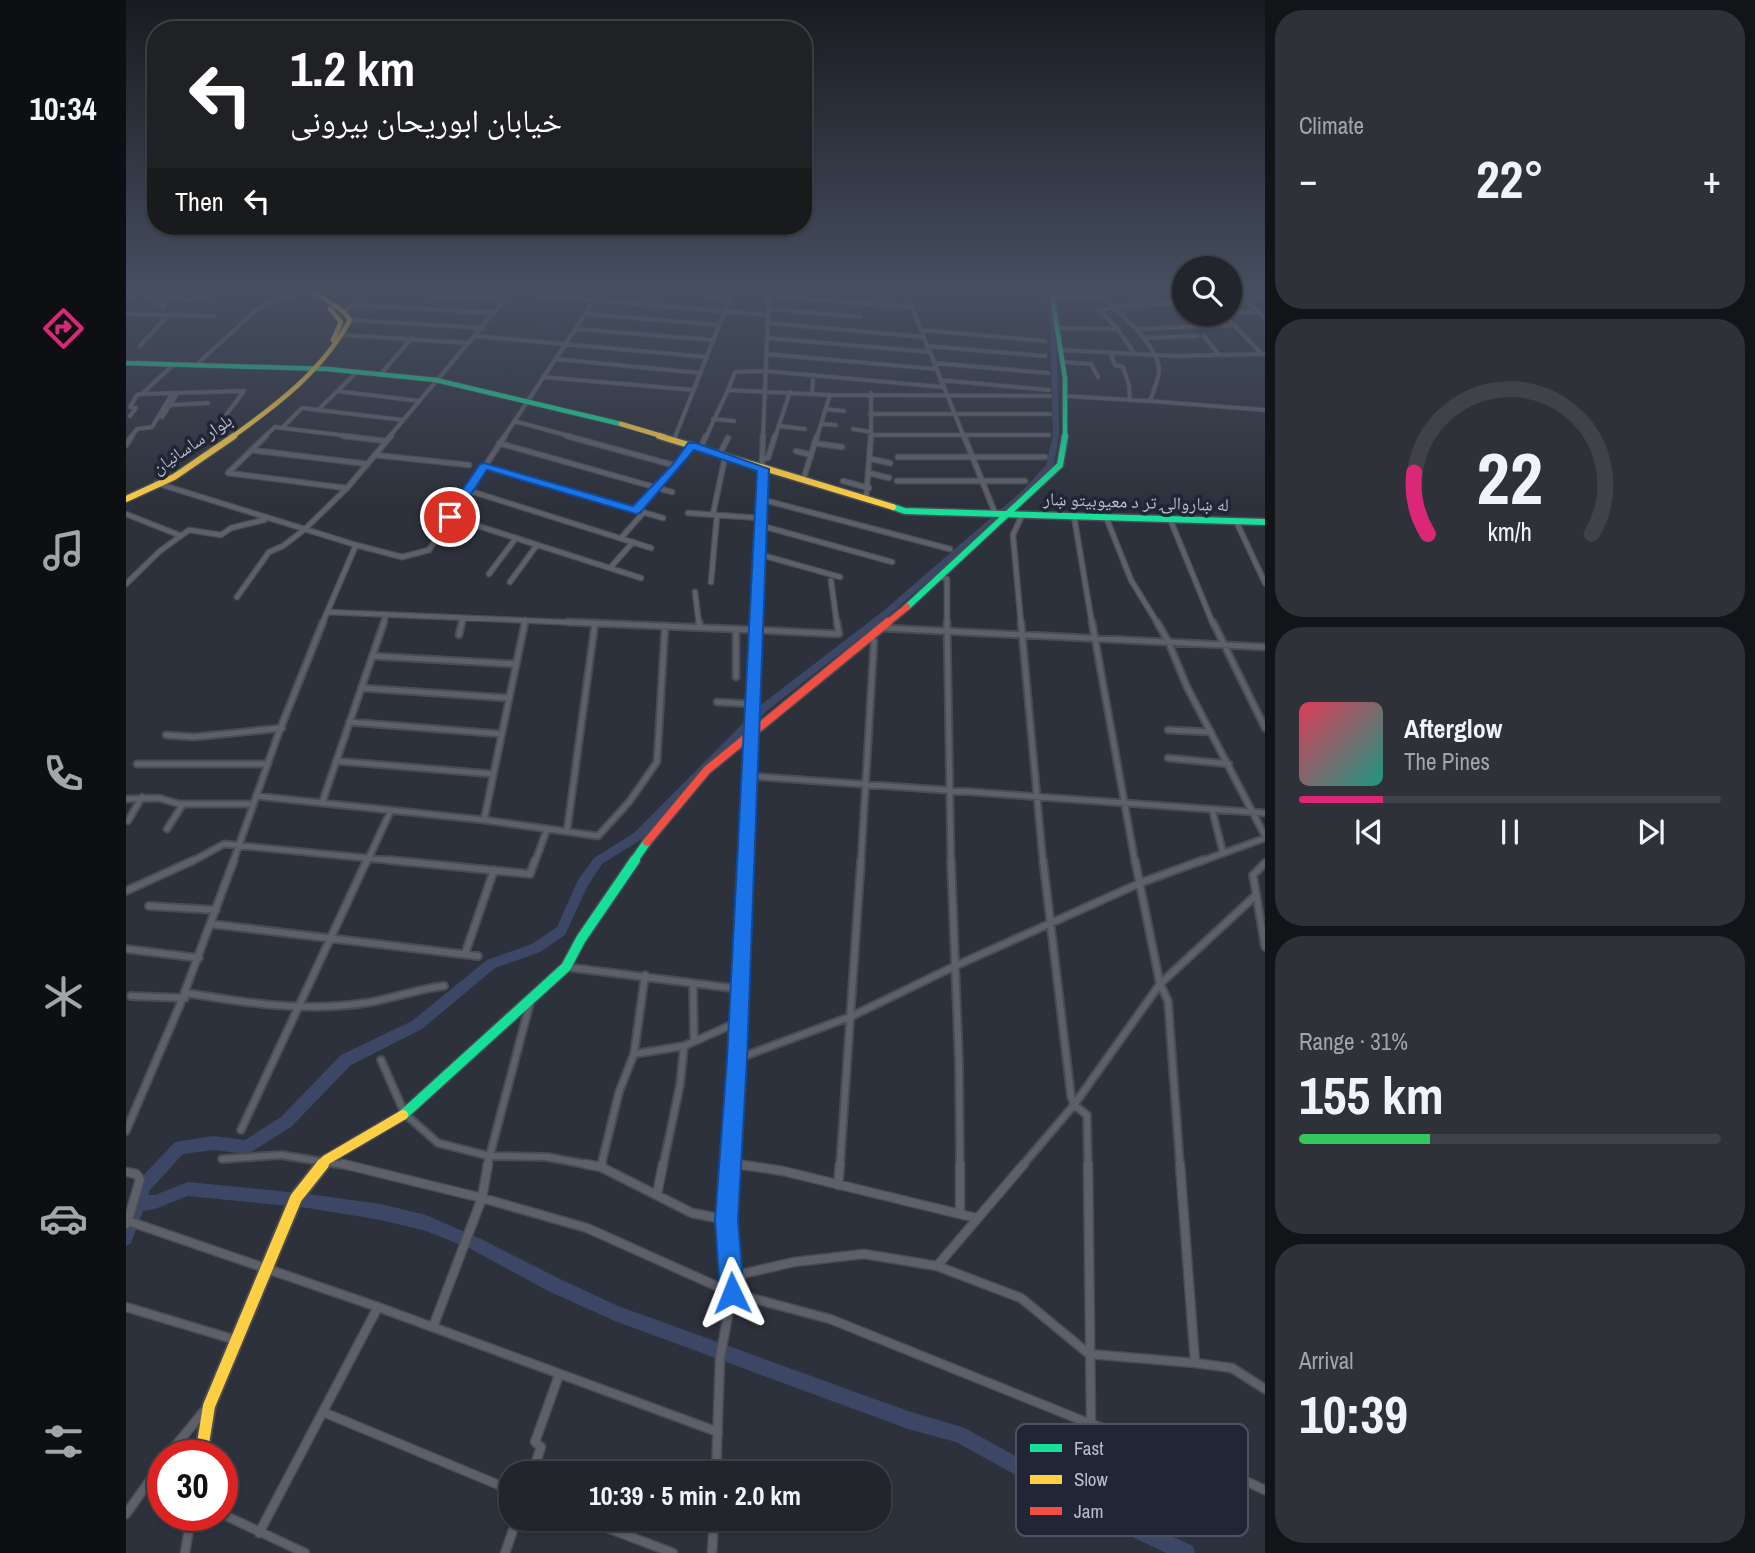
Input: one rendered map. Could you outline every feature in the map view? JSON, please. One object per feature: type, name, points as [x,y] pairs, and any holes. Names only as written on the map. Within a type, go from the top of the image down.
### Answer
[{"type":"main road","name":"بلوار ساسانیان","points":[[312,369],[317,362]]},
{"type":"main road","name":"بلوار ساسانیان","points":[[126,496],[159,484],[198,457],[318,362]]},
{"type":"main road","points":[[204,1440],[209,1406],[290,1211],[296,1198],[326,1160],[405,1114],[531,996],[566,967],[580,939],[653,834],[707,770],[883,628],[941,577],[1003,513],[1060,464],[1065,451],[1062,362]]},
{"type":"main road","name":"له ښاروالۍ تر د معیوبیتو ښار","points":[[126,363],[312,369],[436,380],[528,400],[675,438],[722,456],[905,511],[1265,522]]},
{"type":"street","points":[[196,366],[200,362]]},
{"type":"street","points":[[380,375],[391,362]]},
{"type":"street","points":[[237,597],[270,552],[283,546],[305,528],[347,488],[452,362]]},
{"type":"street","points":[[159,484],[356,545],[416,558],[429,550],[553,362]]},
{"type":"street","points":[[591,362],[701,373]]},
{"type":"street","points":[[675,438],[705,362]]},
{"type":"street","points":[[717,1461],[720,1358],[733,1276],[727,1220],[750,776],[766,362]]},
{"type":"street","points":[[862,362],[936,369]]},
{"type":"street","points":[[1069,362],[1091,364],[1098,377]]},
{"type":"street","points":[[1114,362],[1123,368],[1129,385],[1130,400]]},
{"type":"street","points":[[1150,401],[1159,369],[1156,362]]},
{"type":"street","points":[[1003,513],[980,481],[934,363],[1048,373]]},
{"type":"street","points":[[142,394],[173,365]]},
{"type":"street","points":[[636,510],[696,447],[713,419],[735,372],[765,371],[943,387]]},
{"type":"street","points":[[318,410],[357,372]]},
{"type":"street","points":[[543,377],[694,390]]},
{"type":"street","points":[[812,393],[813,380]]},
{"type":"street","points":[[940,380],[1049,390]]},
{"type":"street","points":[[728,390],[830,395],[871,393],[1050,396]]},
{"type":"street","points":[[130,416],[136,408],[130,407],[137,395],[244,391],[223,419]]},
{"type":"street","points":[[337,391],[419,401]]},
{"type":"street","points":[[763,458],[768,458],[790,392]]},
{"type":"street","points":[[866,499],[871,458],[871,393]]},
{"type":"street","points":[[162,417],[174,394]]},
{"type":"street","points":[[126,445],[137,429],[152,427],[174,394]]},
{"type":"street","points":[[803,480],[830,395]]},
{"type":"street","points":[[1064,396],[1265,410]]},
{"type":"street","points":[[170,405],[208,403]]},
{"type":"street","points":[[282,428],[302,408],[403,420]]},
{"type":"street","points":[[825,409],[844,411]]},
{"type":"street","points":[[870,414],[1050,414]]},
{"type":"street","points":[[713,419],[734,421]]},
{"type":"street","points":[[514,421],[677,466]]},
{"type":"street","points":[[821,424],[836,425]]},
{"type":"street","points":[[779,426],[805,429]]},
{"type":"street","points":[[347,488],[228,473],[275,427],[386,441]]},
{"type":"street","points":[[853,429],[871,433],[1049,435]]},
{"type":"street","points":[[711,582],[715,514],[722,456],[728,438]]},
{"type":"street","points":[[499,443],[672,492]]},
{"type":"street","points":[[814,443],[842,447]]},
{"type":"street","points":[[251,450],[368,464]]},
{"type":"street","points":[[796,451],[811,455]]},
{"type":"street","points":[[375,455],[469,465]]},
{"type":"street","points":[[898,457],[1045,457]]},
{"type":"street","points":[[871,458],[890,463]]},
{"type":"street","points":[[484,466],[663,518]]},
{"type":"street","points":[[869,473],[889,478]]},
{"type":"street","points":[[843,481],[869,488]]},
{"type":"street","points":[[897,481],[1025,481]]},
{"type":"street","points":[[467,491],[651,548]]},
{"type":"street","points":[[760,499],[950,549]]},
{"type":"street","points":[[621,538],[644,512]]},
{"type":"street","points":[[688,513],[760,519]]},
{"type":"street","points":[[126,514],[179,535]]},
{"type":"street","points":[[222,1159],[281,1155],[326,1160],[482,1198],[587,1228],[732,1293],[830,1319],[1091,1424],[1087,1115],[1074,1105],[1049,926],[1013,535],[1022,515]]},
{"type":"street","points":[[1074,516],[1123,802],[1160,984],[1168,1001],[1195,1363]]},
{"type":"street","points":[[450,517],[641,578]]},
{"type":"street","points":[[737,1059],[852,1016],[953,967],[1140,883],[1265,837],[1168,641],[1131,580],[1106,517]]},
{"type":"street","points":[[126,584],[179,535],[189,530],[221,535],[231,528],[267,519]]},
{"type":"street","points":[[1170,519],[1222,645],[1265,728]]},
{"type":"street","points":[[1236,521],[1265,583]]},
{"type":"street","points":[[760,526],[892,562]]},
{"type":"street","points":[[489,574],[516,538]]},
{"type":"street","points":[[610,569],[633,542]]},
{"type":"street","points":[[126,1131],[186,996],[268,764],[356,545]]},
{"type":"street","points":[[510,582],[537,545]]},
{"type":"street","points":[[758,554],[840,577]]},
{"type":"street","points":[[941,577],[947,579],[949,631],[949,789],[960,1214]]},
{"type":"street","points":[[327,612],[839,634],[831,581]]},
{"type":"street","points":[[695,592],[700,628]]},
{"type":"street","points":[[321,803],[386,615]]},
{"type":"street","points":[[459,635],[463,618]]},
{"type":"street","points":[[484,820],[525,621]]},
{"type":"street","points":[[567,831],[595,623]]},
{"type":"street","points":[[256,796],[484,820],[598,836],[629,802],[657,762],[665,626]]},
{"type":"street","points":[[883,628],[1265,647]]},
{"type":"street","points":[[736,629],[736,677]]},
{"type":"street","points":[[838,1185],[852,1016],[874,641],[871,638]]},
{"type":"street","points":[[372,656],[516,664]]},
{"type":"street","points":[[361,688],[509,698]]},
{"type":"street","points":[[717,702],[751,704]]},
{"type":"street","points":[[349,722],[502,734]]},
{"type":"street","points":[[166,735],[194,737],[282,727]]},
{"type":"street","points":[[1168,730],[1211,732]]},
{"type":"street","points":[[1168,758],[1228,764]]},
{"type":"street","points":[[336,761],[494,774]]},
{"type":"street","points":[[137,764],[268,764]]},
{"type":"street","points":[[750,776],[1265,813]]},
{"type":"street","points":[[126,799],[142,797],[183,804],[254,804]]},
{"type":"street","points":[[128,821],[142,797]]},
{"type":"street","points":[[167,830],[183,804]]},
{"type":"street","points":[[1212,809],[1223,853]]},
{"type":"street","points":[[241,1129],[391,810]]},
{"type":"street","points":[[126,891],[179,866],[192,863],[224,844],[530,874],[547,829]]},
{"type":"street","points":[[1265,863],[1253,875],[1265,947]]},
{"type":"street","points":[[465,954],[494,870]]},
{"type":"street","points":[[937,1266],[1074,1105],[1160,984],[1256,895]]},
{"type":"street","points":[[149,906],[216,910]]},
{"type":"street","points":[[211,923],[478,956]]},
{"type":"street","points":[[126,949],[199,958]]},
{"type":"street","points":[[566,967],[739,989]]},
{"type":"street","points":[[601,1167],[620,1092],[634,1054],[645,975]]},
{"type":"street","points":[[693,983],[694,1041]]},
{"type":"street","points":[[131,996],[186,996],[298,1008],[365,1003],[427,987],[444,986]]},
{"type":"street","points":[[433,1327],[482,1198],[489,1156],[531,996]]},
{"type":"street","points":[[634,1054],[684,1046],[738,1022]]},
{"type":"street","points":[[657,1194],[680,1085],[684,1046]]},
{"type":"street","points":[[381,1060],[405,1114],[438,1143],[489,1156],[547,1157],[601,1167],[692,1213],[727,1220]]},
{"type":"street","points":[[730,1163],[783,1171],[976,1218]]},
{"type":"street","points":[[126,1172],[136,1174],[140,1179],[127,1222],[378,1307],[718,1432]]},
{"type":"street","points":[[733,1276],[794,1262],[864,1254],[937,1266],[1021,1298],[1089,1354],[1231,1368],[1265,1389]]},
{"type":"street","points":[[126,1307],[236,1340]]},
{"type":"street","points":[[259,1532],[378,1307]]},
{"type":"street","points":[[536,1461],[541,1447],[535,1443],[559,1375]]},
{"type":"street","points":[[180,1440],[209,1406]]},
{"type":"street","points":[[323,1412],[499,1485]]},
{"type":"street","points":[[1248,1482],[1265,1490]]},
{"type":"street","points":[[126,1514],[147,1484]]},
{"type":"street","points":[[238,1522],[305,1553]]},
{"type":"street","points":[[185,1553],[189,1531]]},
{"type":"street","points":[[505,1553],[513,1531]]},
{"type":"street","points":[[615,1531],[673,1553]]},
{"type":"street","points":[[712,1553],[713,1531]]},
{"type":"waterway","points":[[126,1238],[144,1185],[180,1147],[213,1143],[246,1147],[286,1122],[346,1060],[417,1025],[491,964],[536,948],[561,931],[582,884],[598,861],[638,836],[765,707],[885,614],[1025,493],[1050,465],[1056,435],[1054,362]]},
{"type":"waterway","points":[[138,1204],[155,1202],[188,1189],[308,1201],[381,1212],[426,1223],[476,1244],[615,1313],[908,1420],[959,1434],[1016,1466]]},
{"type":"waterway","points":[[1151,1536],[1186,1553]]},
{"type":"traffic: fast","points":[[907,607],[1060,465],[1066,422],[1064,362]]},
{"type":"traffic: fast","points":[[126,363],[327,369],[436,380],[621,424]]},
{"type":"traffic: fast","points":[[893,507],[905,511],[1265,522]]},
{"type":"traffic: fast","points":[[403,1115],[566,967],[581,939],[647,842]]},
{"type":"traffic: slow","points":[[126,499],[159,485],[203,458],[276,404],[321,362]]},
{"type":"traffic: slow","points":[[621,424],[893,507]]},
{"type":"traffic: slow","points":[[204,1440],[209,1406],[296,1198],[326,1160],[403,1115]]},
{"type":"traffic: jam","points":[[647,842],[707,770],[907,607]]},
{"type":"route","points":[[450,517],[484,466],[636,510],[692,446],[763,469],[737,1059],[727,1220],[733,1276],[732,1293]]}]
